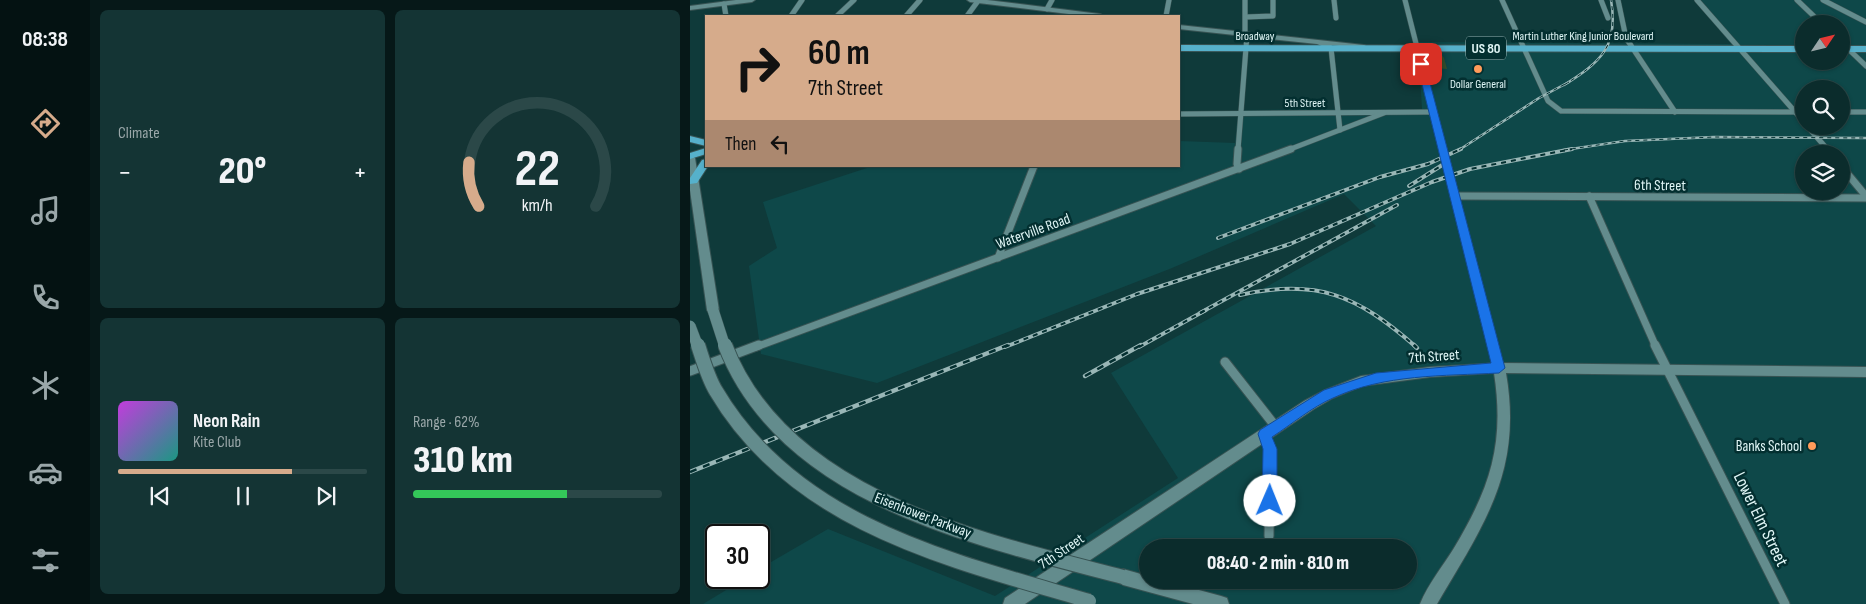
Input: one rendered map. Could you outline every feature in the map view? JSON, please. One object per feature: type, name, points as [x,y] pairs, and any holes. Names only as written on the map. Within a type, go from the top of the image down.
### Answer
[{"type":"main road","name":"Broadway","points":[[1180,48],[1247,48],[1299,44],[1331,48]]},
{"type":"main road","name":"Martin Luther King Junior Boulevard","points":[[1331,48],[1795,49]]},
{"type":"main road","points":[[1850,49],[1866,50]]},
{"type":"main road","points":[[690,139],[705,143]]},
{"type":"main road","points":[[690,157],[705,151]]},
{"type":"main road","points":[[694,181],[705,164]]},
{"type":"street","points":[[690,8],[752,0]]},
{"type":"street","points":[[792,15],[802,0]]},
{"type":"street","points":[[838,15],[854,0]]},
{"type":"street","points":[[907,15],[920,0]]},
{"type":"street","points":[[967,15],[974,0],[1088,15]]},
{"type":"street","points":[[1047,9],[1052,0]]},
{"type":"street","points":[[1166,15],[1169,0]]},
{"type":"street","points":[[1239,169],[1237,164],[1247,48],[1245,0]]},
{"type":"street","points":[[1246,18],[1272,16],[1273,0]]},
{"type":"street","points":[[1334,0],[1336,18]]},
{"type":"street","points":[[1405,0],[1432,112],[1499,368],[1505,415],[1504,439],[1494,482],[1473,526],[1428,604]]},
{"type":"street","points":[[1502,0],[1548,101],[1556,109],[1581,112],[1795,112]]},
{"type":"street","points":[[1601,0],[1608,13],[1608,18]]},
{"type":"street","points":[[1618,0],[1624,32],[1675,112]]},
{"type":"street","points":[[1697,0],[1795,112]]},
{"type":"street","points":[[1797,0],[1813,15]]},
{"type":"street","points":[[1823,0],[1866,22]]},
{"type":"street","points":[[724,4],[726,15]]},
{"type":"street","points":[[1180,26],[1299,44],[1318,42],[1372,48]]},
{"type":"street","points":[[1318,42],[1331,48],[1340,130]]},
{"type":"street","points":[[1850,53],[1866,66]]},
{"type":"street","name":"5th Street","points":[[1180,114],[1432,112]]},
{"type":"street","points":[[1850,112],[1866,112]]},
{"type":"street","name":"Waterville Road","points":[[690,371],[1239,169],[1384,113]]},
{"type":"street","points":[[1815,135],[1823,145]]},
{"type":"street","name":"Eisenhower Parkway","points":[[690,157],[713,310],[727,354],[755,400],[796,444],[848,482],[876,498],[943,526],[1221,604]]},
{"type":"street","points":[[998,258],[1034,167]]},
{"type":"street","points":[[1850,177],[1866,197]]},
{"type":"street","name":"6th Street","points":[[1454,196],[1866,197]]},
{"type":"street","name":"Lower Elm Street","points":[[1589,196],[1666,370],[1785,604]]},
{"type":"street","name":"Eisenhower Parkway","points":[[690,326],[708,378],[722,404],[744,434],[779,469],[817,498],[862,524],[916,548],[1093,602]]},
{"type":"street","points":[[1225,362],[1276,427]]},
{"type":"street","name":"7th Street","points":[[1011,604],[1265,434],[1329,394],[1361,381],[1405,374],[1499,368],[1866,372]]},
{"type":"street","points":[[1265,434],[1270,449],[1269,536]]},
{"type":"shaded area","points":[[1694,0],[1866,0],[1866,67],[1855,59],[1866,69],[1866,604],[703,604],[728,589],[770,589],[770,563],[828,529],[995,596],[1178,478],[1111,373],[1376,226],[1344,194],[1172,268],[877,383],[761,354],[749,266],[777,248],[763,202],[870,167],[1180,167],[1180,141],[1235,143],[1238,110],[1422,109],[1418,42],[1731,44]]},
{"type":"green space","points":[[1441,54],[1447,69],[1435,68],[1428,56]]},
{"type":"railway","points":[[1568,82],[1588,68],[1604,51],[1612,29],[1611,0]]},
{"type":"railway","points":[[1459,150],[1539,98],[1568,82]]},
{"type":"railway","points":[[1564,85],[1568,82]]},
{"type":"railway","points":[[1564,150],[1625,141],[1714,137],[1866,138]]},
{"type":"railway","points":[[1005,347],[1137,294],[1290,244],[1432,182],[1470,169],[1572,149]]},
{"type":"railway","points":[[1218,238],[1380,177],[1428,164],[1459,150]]},
{"type":"railway","points":[[1409,186],[1447,162]]},
{"type":"railway","points":[[1200,313],[1397,205]]},
{"type":"railway","points":[[1240,295],[1267,290],[1292,289],[1314,290],[1335,295],[1355,303],[1374,315],[1395,329],[1416,347]]},
{"type":"railway","points":[[1139,347],[1206,310]]},
{"type":"railway","points":[[690,472],[1008,345]]},
{"type":"railway","points":[[1085,376],[1141,345]]},
{"type":"place","name":"Dollar General","points":[[1478,69]]},
{"type":"place","name":"Banks School","points":[[1812,446]]},
{"type":"route","points":[[1270,501],[1270,449],[1265,434],[1309,405],[1343,387],[1376,378],[1405,374],[1499,368],[1421,64]]}]
